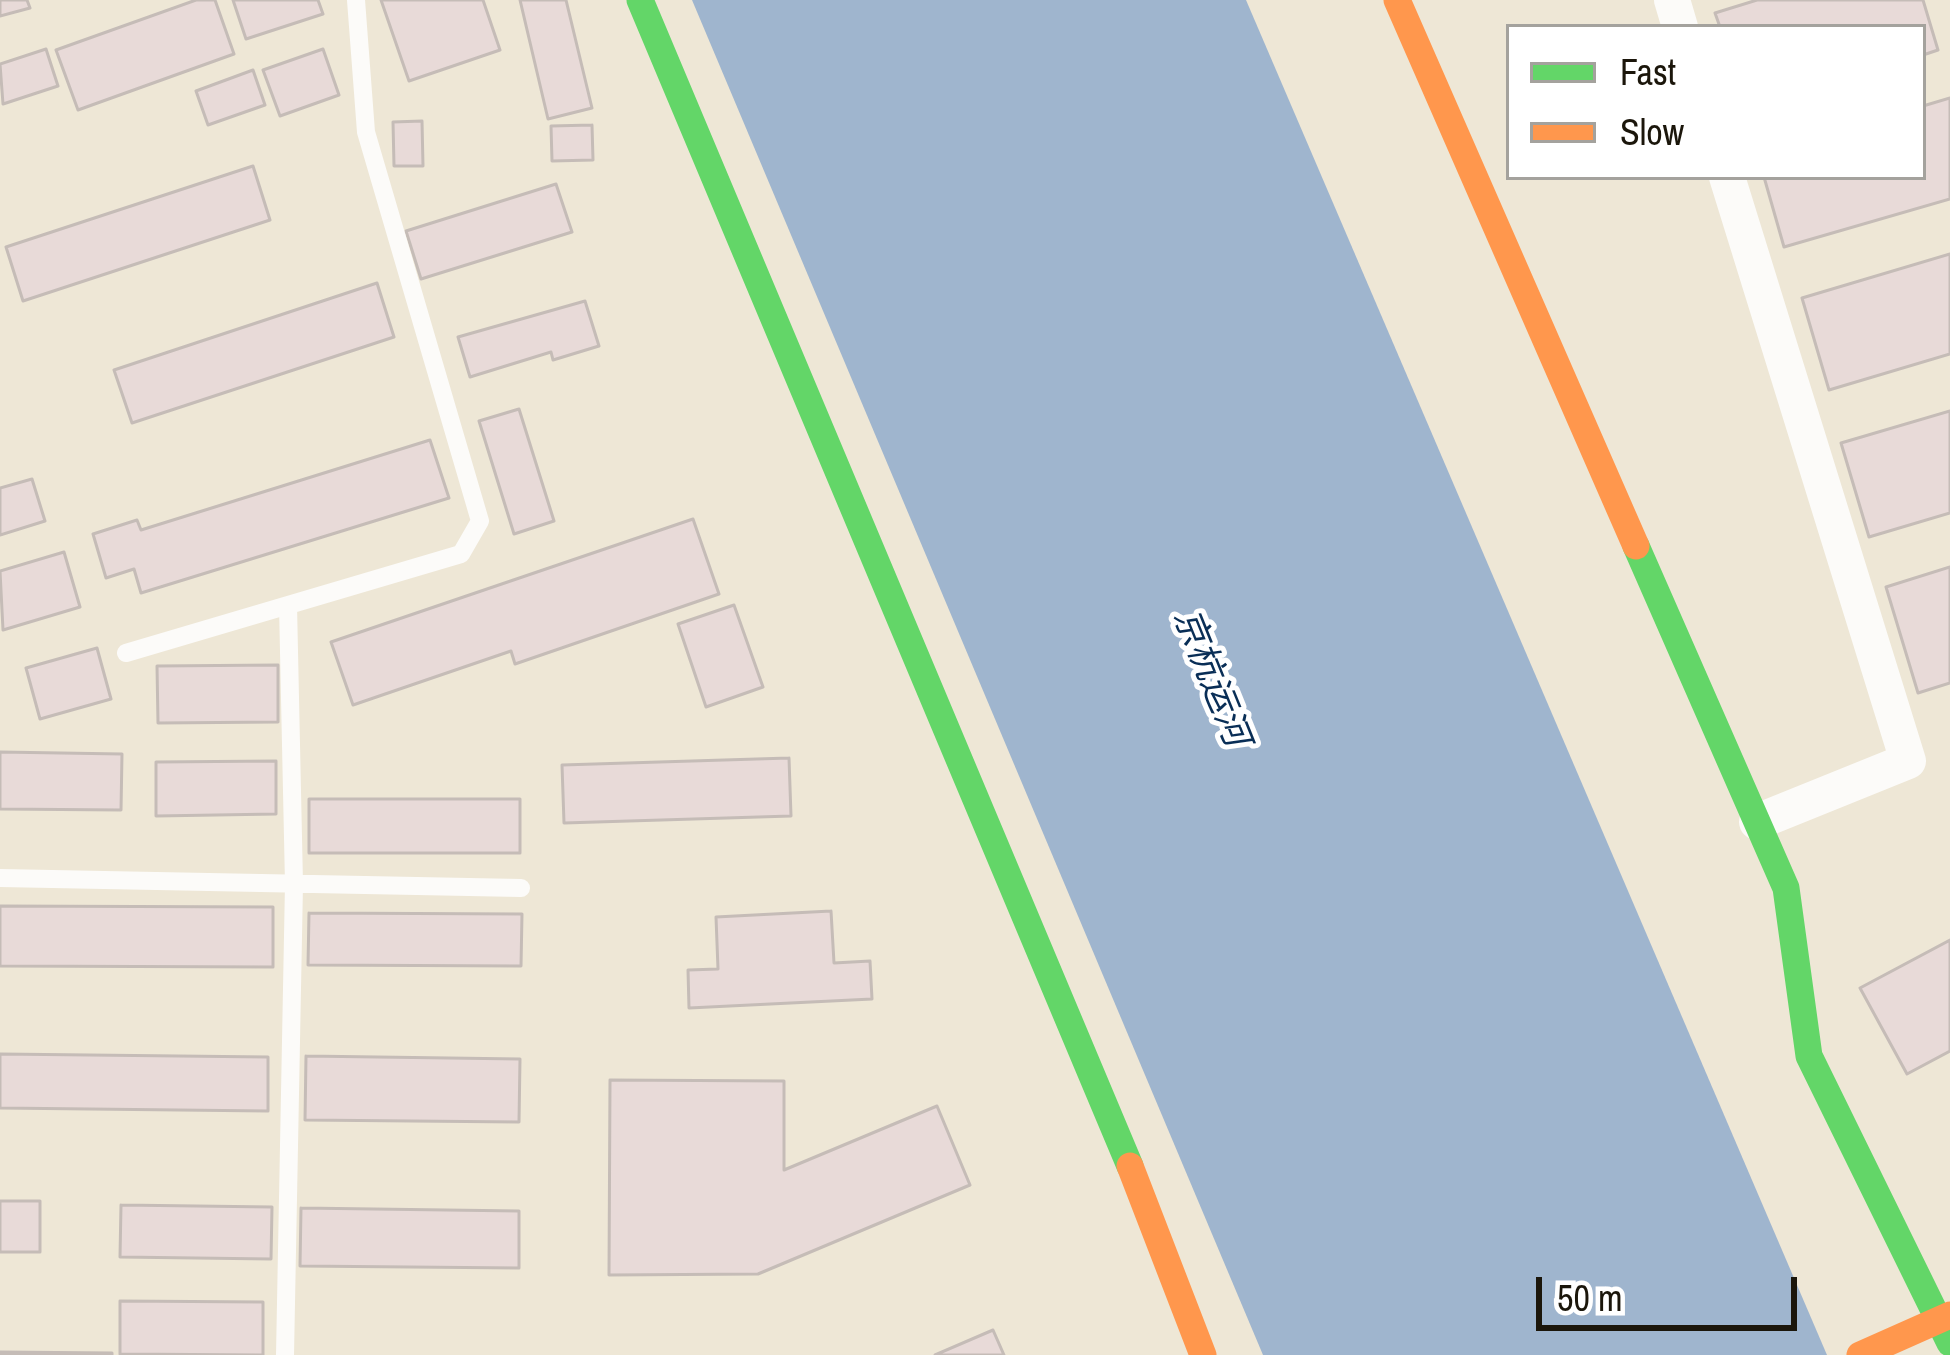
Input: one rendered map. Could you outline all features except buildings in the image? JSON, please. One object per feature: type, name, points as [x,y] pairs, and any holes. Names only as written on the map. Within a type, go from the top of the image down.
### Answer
[{"type":"street","points":[[640,0],[1181,1288],[1203,1355]]},
{"type":"street","points":[[1397,0],[1786,888],[1809,1056],[1950,1343]]},
{"type":"street","points":[[1728,180],[1908,761],[1757,822]]},
{"type":"street","points":[[1860,1355],[1950,1315]]},
{"type":"lane","points":[[126,652],[461,554],[480,521],[366,132],[356,0]]},
{"type":"lane","points":[[285,1355],[293,884],[288,605]]},
{"type":"lane","points":[[0,878],[521,888]]},
{"type":"water","name":"京杭运河","points":[[692,0],[1246,0],[1827,1355],[1263,1355]]},
{"type":"traffic: fast","points":[[640,0],[1130,1166]]},
{"type":"traffic: fast","points":[[1636,546],[1786,888],[1809,1056],[1950,1343]]},
{"type":"traffic: slow","points":[[1397,0],[1636,546]]},
{"type":"traffic: slow","points":[[1130,1166],[1203,1355]]},
{"type":"traffic: slow","points":[[1860,1355],[1950,1315]]}]
